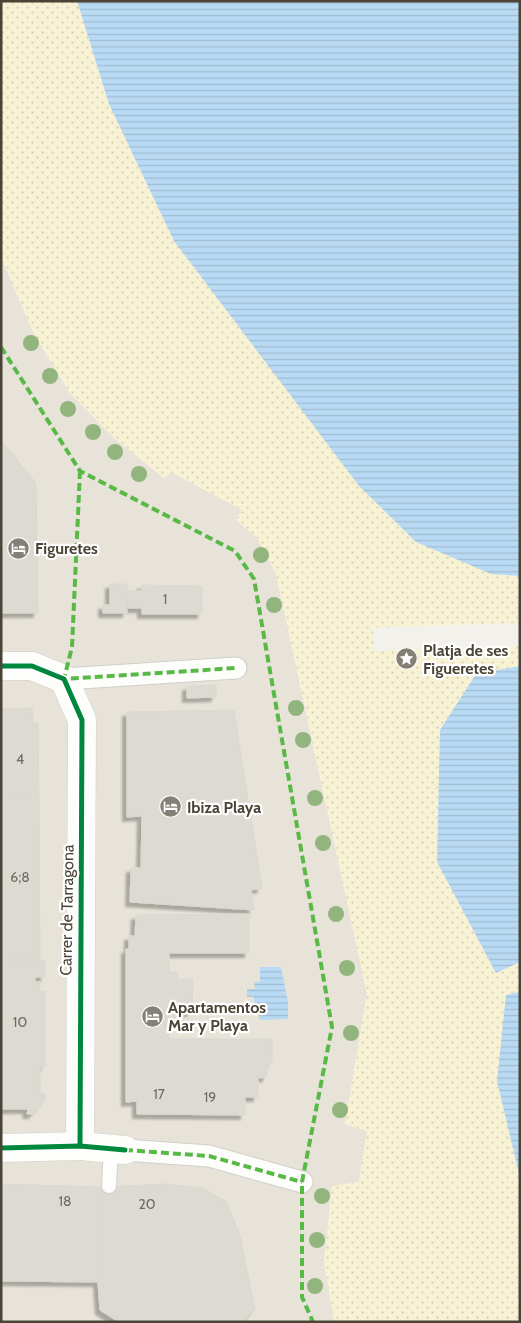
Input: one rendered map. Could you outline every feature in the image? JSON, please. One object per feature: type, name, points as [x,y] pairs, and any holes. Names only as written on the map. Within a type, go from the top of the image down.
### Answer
[{"type":"street","points":[[1,666],[32,666],[64,679],[236,668]]},
{"type":"street","name":"Carrer de Tarragona","points":[[64,679],[82,720],[80,1146]]},
{"type":"street","points":[[1,1148],[80,1146],[209,1156],[302,1182]]},
{"type":"lane","points":[[110,1186],[118,1149]]},
{"type":"shaded area","points":[[1,257],[33,332],[70,393],[114,438],[164,478],[171,472],[243,510],[236,520],[257,538],[276,574],[367,994],[345,1124],[367,1131],[359,1182],[332,1187],[324,1263],[335,1322],[1,1322]]},
{"type":"sand","name":"Platja de ses Figueretes","points":[[1,1],[77,1],[109,104],[174,241],[491,574],[520,576],[520,623],[373,628],[374,651],[520,646],[520,666],[476,674],[440,730],[437,862],[496,973],[520,962],[520,992],[506,995],[520,1178],[520,1322],[334,1321],[324,1263],[332,1186],[359,1182],[367,1131],[345,1124],[367,994],[276,574],[257,538],[236,520],[242,510],[171,472],[164,478],[114,438],[70,393],[33,332],[1,257]]},
{"type":"water","points":[[77,1],[520,1],[520,576],[491,574],[416,542],[359,486],[174,241],[109,104]]},
{"type":"water","points":[[520,666],[520,962],[496,973],[437,862],[440,730],[476,674]]},
{"type":"water","points":[[260,967],[281,967],[288,1002],[288,1019],[259,1020],[259,1004],[254,1004],[254,997],[247,997],[247,989],[255,989],[254,982],[260,982]]},
{"type":"water","points":[[520,992],[520,1178],[497,1081],[506,995]]},
{"type":"building","name":"Figuretes","points":[[1,440],[36,483],[38,613],[1,613]]},
{"type":"building","points":[[110,584],[127,584],[127,613],[103,613],[103,605],[110,605]]},
{"type":"building","points":[[141,585],[202,586],[202,614],[142,614],[142,608],[128,608],[127,591],[142,591]]},
{"type":"building","points":[[216,685],[216,697],[187,698],[187,686]]},
{"type":"building","points":[[32,708],[33,723],[38,723],[39,795],[1,795],[1,709]]},
{"type":"building","points":[[234,710],[262,888],[251,890],[254,910],[130,902],[131,868],[141,868],[142,816],[127,817],[127,712]]},
{"type":"building","points":[[1,795],[39,795],[40,960],[1,960]]},
{"type":"building","name":"Apartamentos Mar y Playa","points":[[249,914],[249,953],[169,953],[169,972],[177,972],[178,979],[193,979],[192,1012],[177,1012],[177,1021],[169,1019],[169,1039],[272,1039],[272,1062],[268,1062],[267,1077],[258,1078],[258,1097],[245,1097],[245,1115],[137,1114],[137,1101],[126,1102],[126,949],[129,949],[129,936],[135,936],[136,915]]},
{"type":"building","points":[[1,960],[45,960],[45,977],[35,977],[35,982],[40,982],[40,991],[45,991],[45,1067],[40,1067],[40,1094],[45,1093],[45,1100],[33,1114],[27,1114],[28,1109],[1,1109]]},
{"type":"building","points":[[1,1184],[101,1187],[98,1282],[1,1281]]},
{"type":"building","points":[[165,1184],[203,1188],[227,1202],[240,1236],[255,1309],[242,1322],[119,1322],[100,1310],[98,1282],[101,1187]]},
{"type":"marked path","points":[[1,347],[80,471],[235,551],[254,579],[332,1027],[302,1182],[302,1297],[313,1322]]},
{"type":"marked path","points":[[80,471],[72,647],[64,679],[236,668]]},
{"type":"marked path","points":[[125,1150],[209,1156],[302,1182]]},
{"type":"cycle path","points":[[1,666],[32,666],[64,679],[82,720],[80,1146]]},
{"type":"cycle path","points":[[1,1148],[80,1146],[125,1150]]},
{"type":"place","name":"Figuretes","points":[[19,548]]},
{"type":"place","name":"Platja de ses Figueretes","points":[[407,659]]},
{"type":"place","name":"Ibiza Playa","points":[[171,807]]},
{"type":"place","name":"Apartamentos Mar y Playa","points":[[152,1016]]}]
